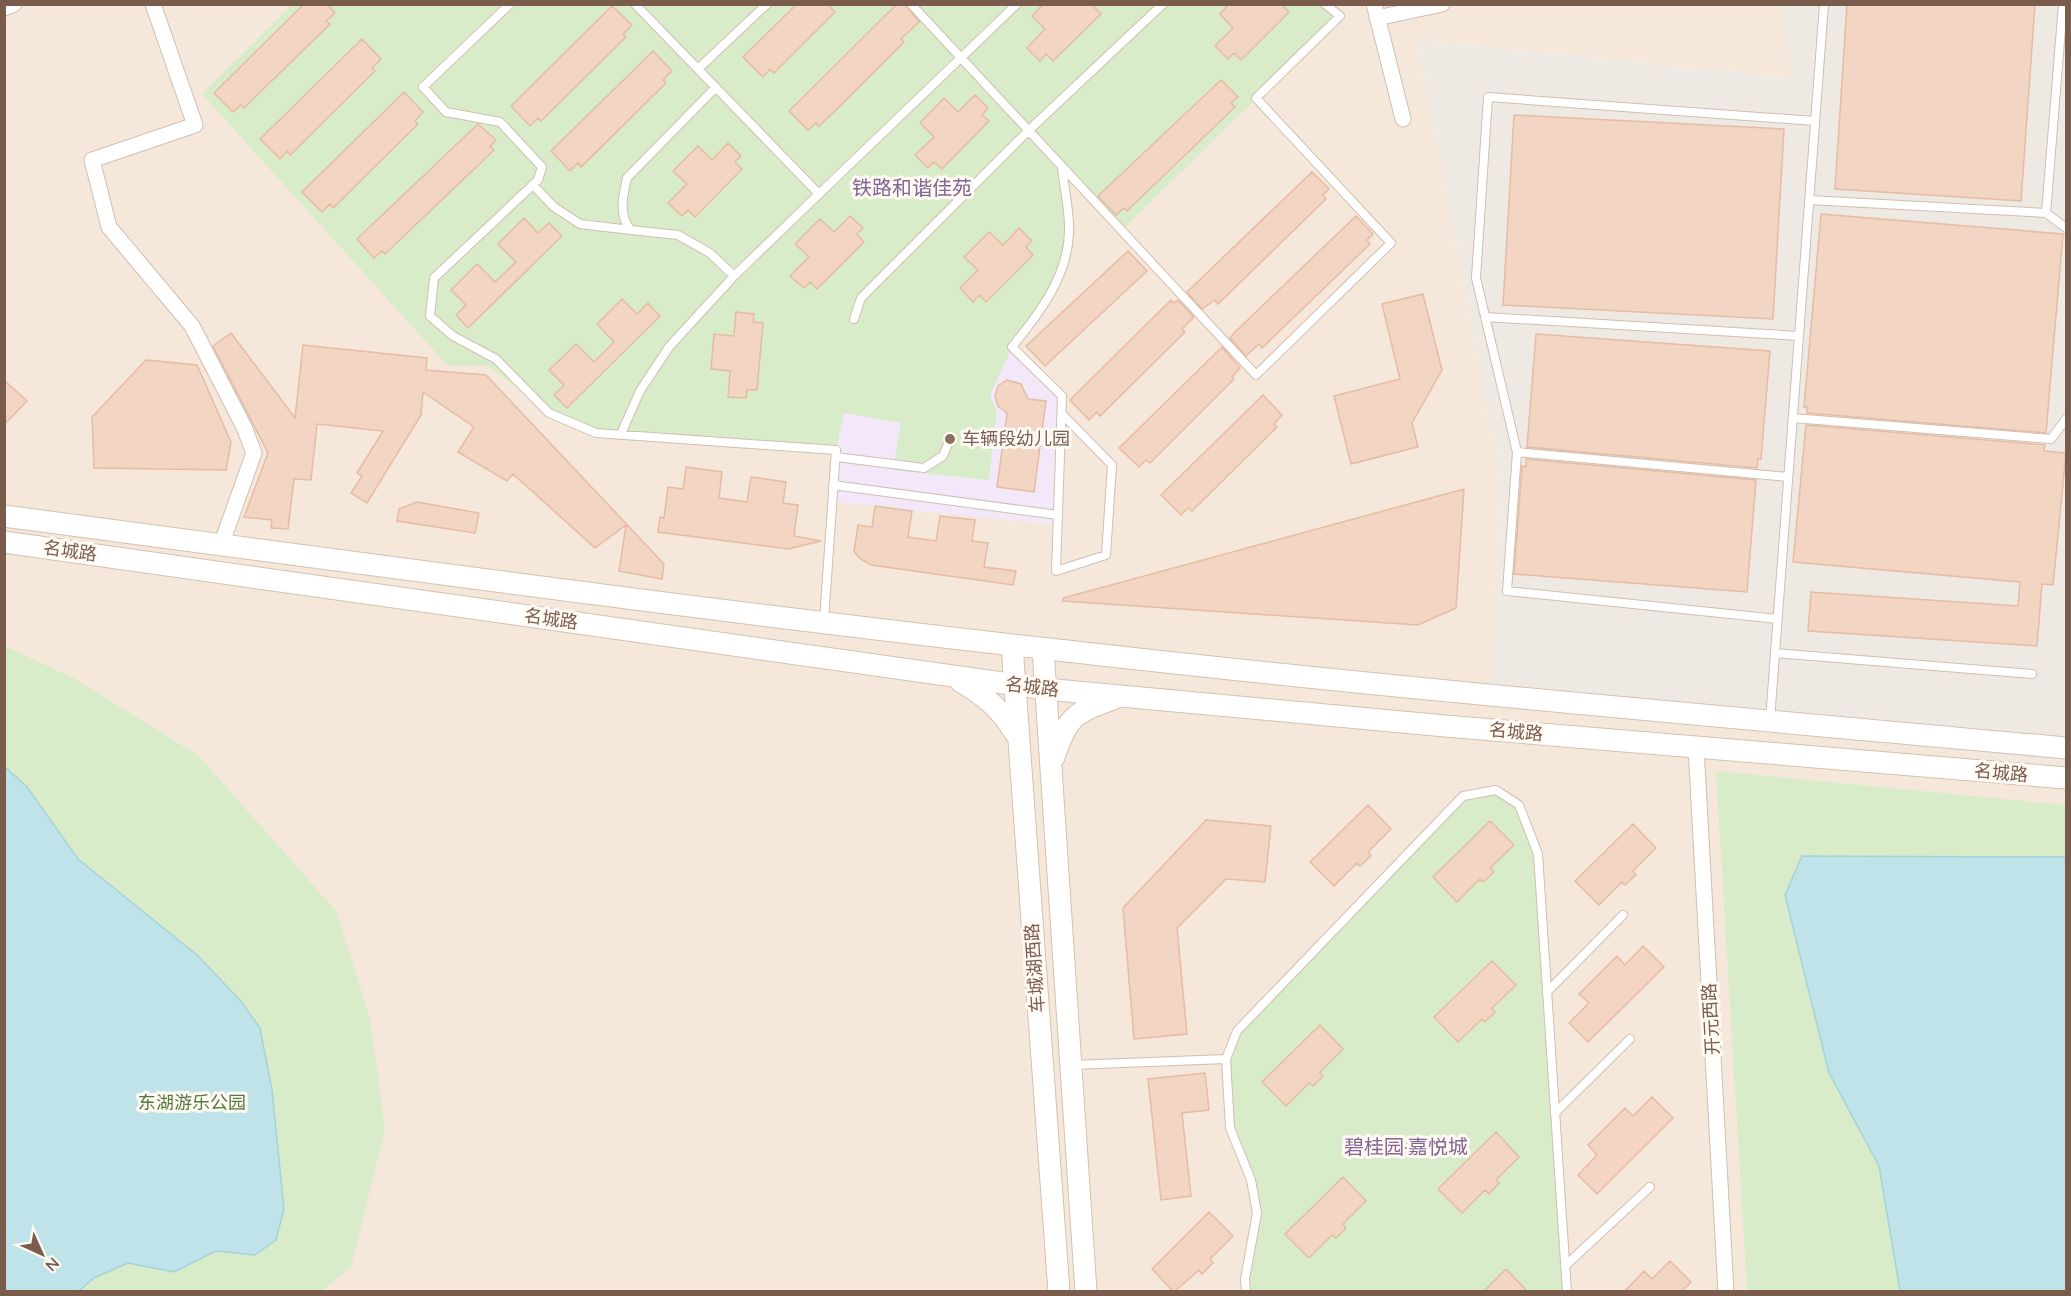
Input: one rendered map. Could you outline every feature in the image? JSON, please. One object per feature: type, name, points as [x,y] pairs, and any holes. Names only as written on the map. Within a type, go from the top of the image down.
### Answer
[{"type":"main road","name":"名城路","points":[[4,516],[1043,649],[1491,696],[2067,748]]},
{"type":"main road","name":"名城路","points":[[4,542],[1045,689],[2067,778]]},
{"type":"main road","name":"车城湖西路","points":[[1012,645],[1013,685],[1059,1292]]},
{"type":"main road","name":"车城湖西路","points":[[1043,649],[1086,1292]]},
{"type":"main road","points":[[952,676],[987,697],[1001,710],[1017,736]]},
{"type":"main road","points":[[1050,769],[1063,729],[1083,709],[1121,696]]},
{"type":"street","points":[[4,8],[14,4]]},
{"type":"street","points":[[1403,119],[1376,11],[1442,4]]},
{"type":"street","points":[[154,7],[195,125],[92,160],[109,227],[192,326],[244,427],[254,453],[221,544]]},
{"type":"street","name":"开元西路","points":[[1696,747],[1726,1292]]},
{"type":"lane","points":[[510,4],[423,87],[446,112],[500,122],[542,167],[538,180],[434,278],[430,316],[453,336],[496,359],[549,412],[596,433],[836,450],[824,622]]},
{"type":"lane","points":[[635,4],[819,194]]},
{"type":"lane","points":[[698,69],[768,4]]},
{"type":"lane","points":[[910,4],[1256,375],[1391,243],[1256,98],[1340,16],[1325,4]]},
{"type":"lane","points":[[621,434],[640,391],[669,347],[734,276],[1017,4]]},
{"type":"lane","points":[[854,320],[861,298],[1028,132],[1163,4]]},
{"type":"lane","points":[[1770,721],[1824,4]]},
{"type":"lane","points":[[2046,213],[2063,4]]},
{"type":"lane","points":[[631,230],[624,223],[622,197],[627,178],[716,87]]},
{"type":"lane","points":[[1778,619],[1507,591],[1517,452],[1476,278],[1488,97],[1815,121]]},
{"type":"lane","points":[[1062,168],[1069,233],[1060,271],[1042,311],[1012,348],[1062,396],[1056,570],[1106,555],[1112,465],[1062,414]]},
{"type":"lane","points":[[533,185],[554,207],[580,224],[678,235],[710,254],[734,276]]},
{"type":"lane","points":[[1809,200],[2046,213],[2067,228]]},
{"type":"lane","points":[[1485,317],[1799,336]]},
{"type":"lane","points":[[1793,418],[2051,440],[2067,419]]},
{"type":"lane","points":[[836,456],[924,468],[943,456],[948,444]]},
{"type":"lane","points":[[1517,452],[1788,477]]},
{"type":"lane","points":[[833,485],[1058,515]]},
{"type":"lane","points":[[1775,653],[2032,674]]},
{"type":"lane","points":[[1246,1292],[1245,1279],[1257,1213],[1251,1180],[1230,1128],[1226,1059],[1238,1031],[1463,796],[1496,790],[1519,805],[1538,854],[1567,1292]]},
{"type":"lane","points":[[1548,992],[1623,915]]},
{"type":"lane","points":[[1555,1113],[1630,1039]]},
{"type":"lane","points":[[1070,1065],[1226,1059]]},
{"type":"lane","points":[[1565,1266],[1650,1187]]},
{"type":"shaded area","points":[[5,5],[1781,5],[1793,78],[1417,40],[1500,474],[1492,695],[2066,764],[2066,1291],[323,1291],[351,1267],[198,755],[74,678],[5,646]]},
{"type":"shaded area","points":[[1781,5],[2066,5],[2066,764],[1491,696],[1500,474],[1417,40],[1793,78]]},
{"type":"shaded area","name":"车辆段幼儿园","points":[[1012,347],[1062,396],[1057,525],[832,502],[836,450],[844,412],[929,429]]},
{"type":"green space","points":[[1325,4],[1340,16],[1121,231],[1063,168],[1069,233],[1061,267],[1042,311],[1012,348],[990,395],[997,412],[989,480],[893,470],[901,423],[844,413],[836,450],[596,433],[549,413],[488,366],[448,366],[202,94],[292,5]]},
{"type":"green space","name":"东湖游乐公园","points":[[5,646],[74,678],[198,755],[336,911],[370,1018],[385,1129],[351,1267],[323,1291],[5,1292]]},
{"type":"green space","points":[[1716,771],[2066,805],[2066,1291],[1747,1291]]},
{"type":"green space","points":[[1496,790],[1519,805],[1538,854],[1567,1291],[1246,1291],[1257,1213],[1251,1180],[1230,1128],[1226,1059],[1237,1031],[1463,796]]},
{"type":"water","points":[[4,766],[27,787],[78,859],[197,955],[240,1000],[260,1028],[272,1090],[284,1209],[276,1240],[255,1255],[216,1251],[174,1272],[128,1263],[94,1278],[79,1291],[5,1291]]},
{"type":"water","points":[[1802,856],[2066,857],[2066,1291],[1900,1291],[1879,1166],[1829,1073],[1785,895]]},
{"type":"building","points":[[304,4],[327,4],[335,13],[326,21],[330,24],[244,108],[241,105],[233,112],[214,93]]},
{"type":"building","points":[[797,4],[827,4],[835,12],[774,73],[770,69],[763,77],[743,57]]},
{"type":"building","points":[[897,4],[905,4],[919,22],[901,39],[904,42],[835,111],[819,126],[816,123],[808,130],[789,111]]},
{"type":"building","points":[[1043,4],[1091,4],[1101,14],[1053,61],[1046,54],[1040,61],[1027,48],[1045,29],[1032,16]]},
{"type":"building","points":[[1229,4],[1281,4],[1289,12],[1241,60],[1234,53],[1228,59],[1215,46],[1233,28],[1220,14]]},
{"type":"building","points":[[1847,4],[2035,4],[2021,201],[1835,189]]},
{"type":"building","points":[[612,6],[632,25],[623,34],[626,37],[541,121],[538,118],[530,126],[511,106]]},
{"type":"building","points":[[362,39],[381,59],[372,68],[375,71],[290,155],[287,151],[280,159],[260,139]]},
{"type":"building","points":[[653,51],[672,71],[663,80],[666,83],[581,167],[578,163],[570,171],[551,151]]},
{"type":"building","points":[[1221,80],[1238,97],[1231,103],[1235,107],[1127,211],[1124,208],[1116,215],[1098,196]]},
{"type":"building","points":[[404,92],[423,112],[415,121],[418,124],[333,208],[330,204],[322,212],[302,192]]},
{"type":"building","points":[[975,95],[988,108],[982,115],[989,121],[942,169],[934,162],[928,168],[915,155],[934,137],[920,123],[944,98],[958,112]]},
{"type":"building","points":[[1514,115],[1784,129],[1773,319],[1503,305]]},
{"type":"building","points":[[478,124],[496,140],[490,147],[494,150],[385,254],[382,251],[374,258],[357,239]]},
{"type":"building","points":[[728,143],[741,156],[735,162],[742,169],[695,217],[688,210],[682,216],[668,203],[687,184],[673,171],[698,146],[712,160]]},
{"type":"building","points":[[1312,172],[1329,189],[1323,195],[1326,199],[1218,304],[1215,300],[1202,309],[1187,292]]},
{"type":"building","points":[[1821,214],[2063,234],[2046,433],[1807,413],[1807,407],[1804,407]]},
{"type":"building","points":[[850,216],[863,228],[857,234],[864,242],[817,289],[810,282],[804,288],[790,276],[809,257],[795,244],[820,219],[834,232]]},
{"type":"building","points":[[1356,216],[1373,234],[1367,240],[1370,244],[1262,348],[1259,344],[1246,356],[1230,338]]},
{"type":"building","points":[[524,218],[538,233],[549,223],[562,236],[468,328],[456,315],[466,305],[451,290],[477,264],[495,282],[516,262],[498,244]]},
{"type":"building","points":[[1019,228],[1032,241],[1026,247],[1033,255],[986,302],[979,295],[973,302],[960,288],[978,270],[964,257],[989,232],[1003,245]]},
{"type":"building","points":[[1128,251],[1147,271],[1045,366],[1026,346]]},
{"type":"building","points":[[1423,294],[1442,370],[1412,423],[1418,447],[1351,464],[1334,396],[1400,379],[1382,304]]},
{"type":"building","points":[[622,299],[637,314],[648,303],[660,316],[567,408],[554,395],[564,385],[549,370],[576,344],[594,362],[614,342],[597,324]]},
{"type":"building","points":[[1171,300],[1174,303],[1178,300],[1194,317],[1182,329],[1185,332],[1100,416],[1097,412],[1089,420],[1070,400]]},
{"type":"building","points":[[736,312],[754,314],[753,322],[763,323],[757,390],[747,390],[746,398],[728,397],[730,371],[711,369],[714,334],[734,336]]},
{"type":"building","points":[[231,333],[295,418],[303,345],[427,358],[426,370],[486,375],[664,564],[662,579],[619,571],[626,525],[595,548],[513,474],[507,481],[458,452],[474,427],[423,392],[421,415],[367,503],[351,493],[362,476],[357,473],[383,431],[317,424],[311,480],[294,479],[288,529],[271,528],[272,520],[244,517],[268,453],[213,346]]},
{"type":"building","points":[[1536,334],[1770,351],[1761,459],[1758,459],[1757,468],[1527,447]]},
{"type":"building","points":[[1222,347],[1240,368],[1232,377],[1234,379],[1150,463],[1146,460],[1139,467],[1119,448]]},
{"type":"building","points":[[146,360],[197,365],[231,442],[226,470],[94,468],[92,417]]},
{"type":"building","points":[[4,380],[27,401],[4,425]]},
{"type":"building","points":[[1007,380],[1021,384],[1028,399],[1046,401],[1034,492],[997,487],[1007,413],[998,406],[995,396],[998,386]]},
{"type":"building","points":[[1263,395],[1282,415],[1274,424],[1277,427],[1192,511],[1188,508],[1181,515],[1161,495]]},
{"type":"building","points":[[1806,425],[2045,445],[2044,451],[2066,453],[2053,585],[2042,584],[2037,646],[1808,631],[1811,592],[2018,606],[2020,582],[1793,562]]},
{"type":"building","points":[[1526,459],[1756,480],[1747,592],[1514,574],[1522,466],[1526,467]]},
{"type":"building","points":[[686,467],[722,472],[719,498],[747,502],[751,477],[786,482],[783,503],[798,505],[794,536],[821,541],[788,549],[658,532],[660,517],[664,518],[668,487],[683,489]]},
{"type":"building","points":[[1464,489],[1456,608],[1418,625],[1063,601],[1063,598]]},
{"type":"building","points":[[417,502],[479,513],[475,533],[397,521],[399,509]]},
{"type":"building","points":[[875,506],[912,511],[908,537],[936,541],[940,516],[975,520],[972,541],[988,543],[984,567],[1016,571],[1013,585],[871,565],[859,558],[854,551],[858,525],[872,527]]},
{"type":"building","points":[[1368,805],[1391,829],[1368,852],[1371,856],[1360,866],[1357,863],[1334,886],[1310,862]]},
{"type":"building","points":[[1206,820],[1271,826],[1265,882],[1226,879],[1177,928],[1187,1034],[1134,1039],[1123,908]]},
{"type":"building","points":[[1490,821],[1514,845],[1490,868],[1494,872],[1483,882],[1480,879],[1457,902],[1433,877]]},
{"type":"building","points":[[1633,824],[1656,848],[1633,871],[1636,875],[1625,885],[1622,882],[1599,905],[1575,881]]},
{"type":"building","points":[[1643,946],[1664,967],[1588,1042],[1569,1023],[1589,1003],[1579,994],[1617,956],[1625,965]]},
{"type":"building","points":[[1492,961],[1516,985],[1492,1008],[1495,1012],[1485,1022],[1482,1019],[1458,1042],[1434,1017]]},
{"type":"building","points":[[1320,1025],[1343,1049],[1320,1072],[1323,1076],[1313,1086],[1309,1083],[1286,1106],[1262,1082]]},
{"type":"building","points":[[1205,1073],[1209,1110],[1182,1113],[1191,1196],[1161,1200],[1148,1079]]},
{"type":"building","points":[[1652,1097],[1673,1118],[1597,1194],[1578,1175],[1597,1155],[1588,1145],[1625,1108],[1633,1116]]},
{"type":"building","points":[[1496,1132],[1519,1157],[1496,1180],[1499,1183],[1489,1194],[1485,1190],[1462,1213],[1438,1189]]},
{"type":"building","points":[[1343,1177],[1366,1201],[1343,1224],[1346,1228],[1336,1238],[1332,1235],[1309,1258],[1285,1234]]},
{"type":"building","points":[[1209,1212],[1233,1236],[1210,1259],[1213,1263],[1202,1274],[1199,1270],[1174,1292],[1152,1269]]},
{"type":"building","points":[[1670,1261],[1691,1282],[1681,1292],[1624,1292],[1644,1271],[1652,1279]]},
{"type":"building","points":[[1506,1269],[1528,1292],[1483,1292]]},
{"type":"place","name":"车辆段幼儿园","points":[[950,439]]},
{"type":"district","name":"铁路和谐佳苑","points":[[912,188]]},
{"type":"district","name":"碧桂园·嘉悦城","points":[[1406,1147]]}]
